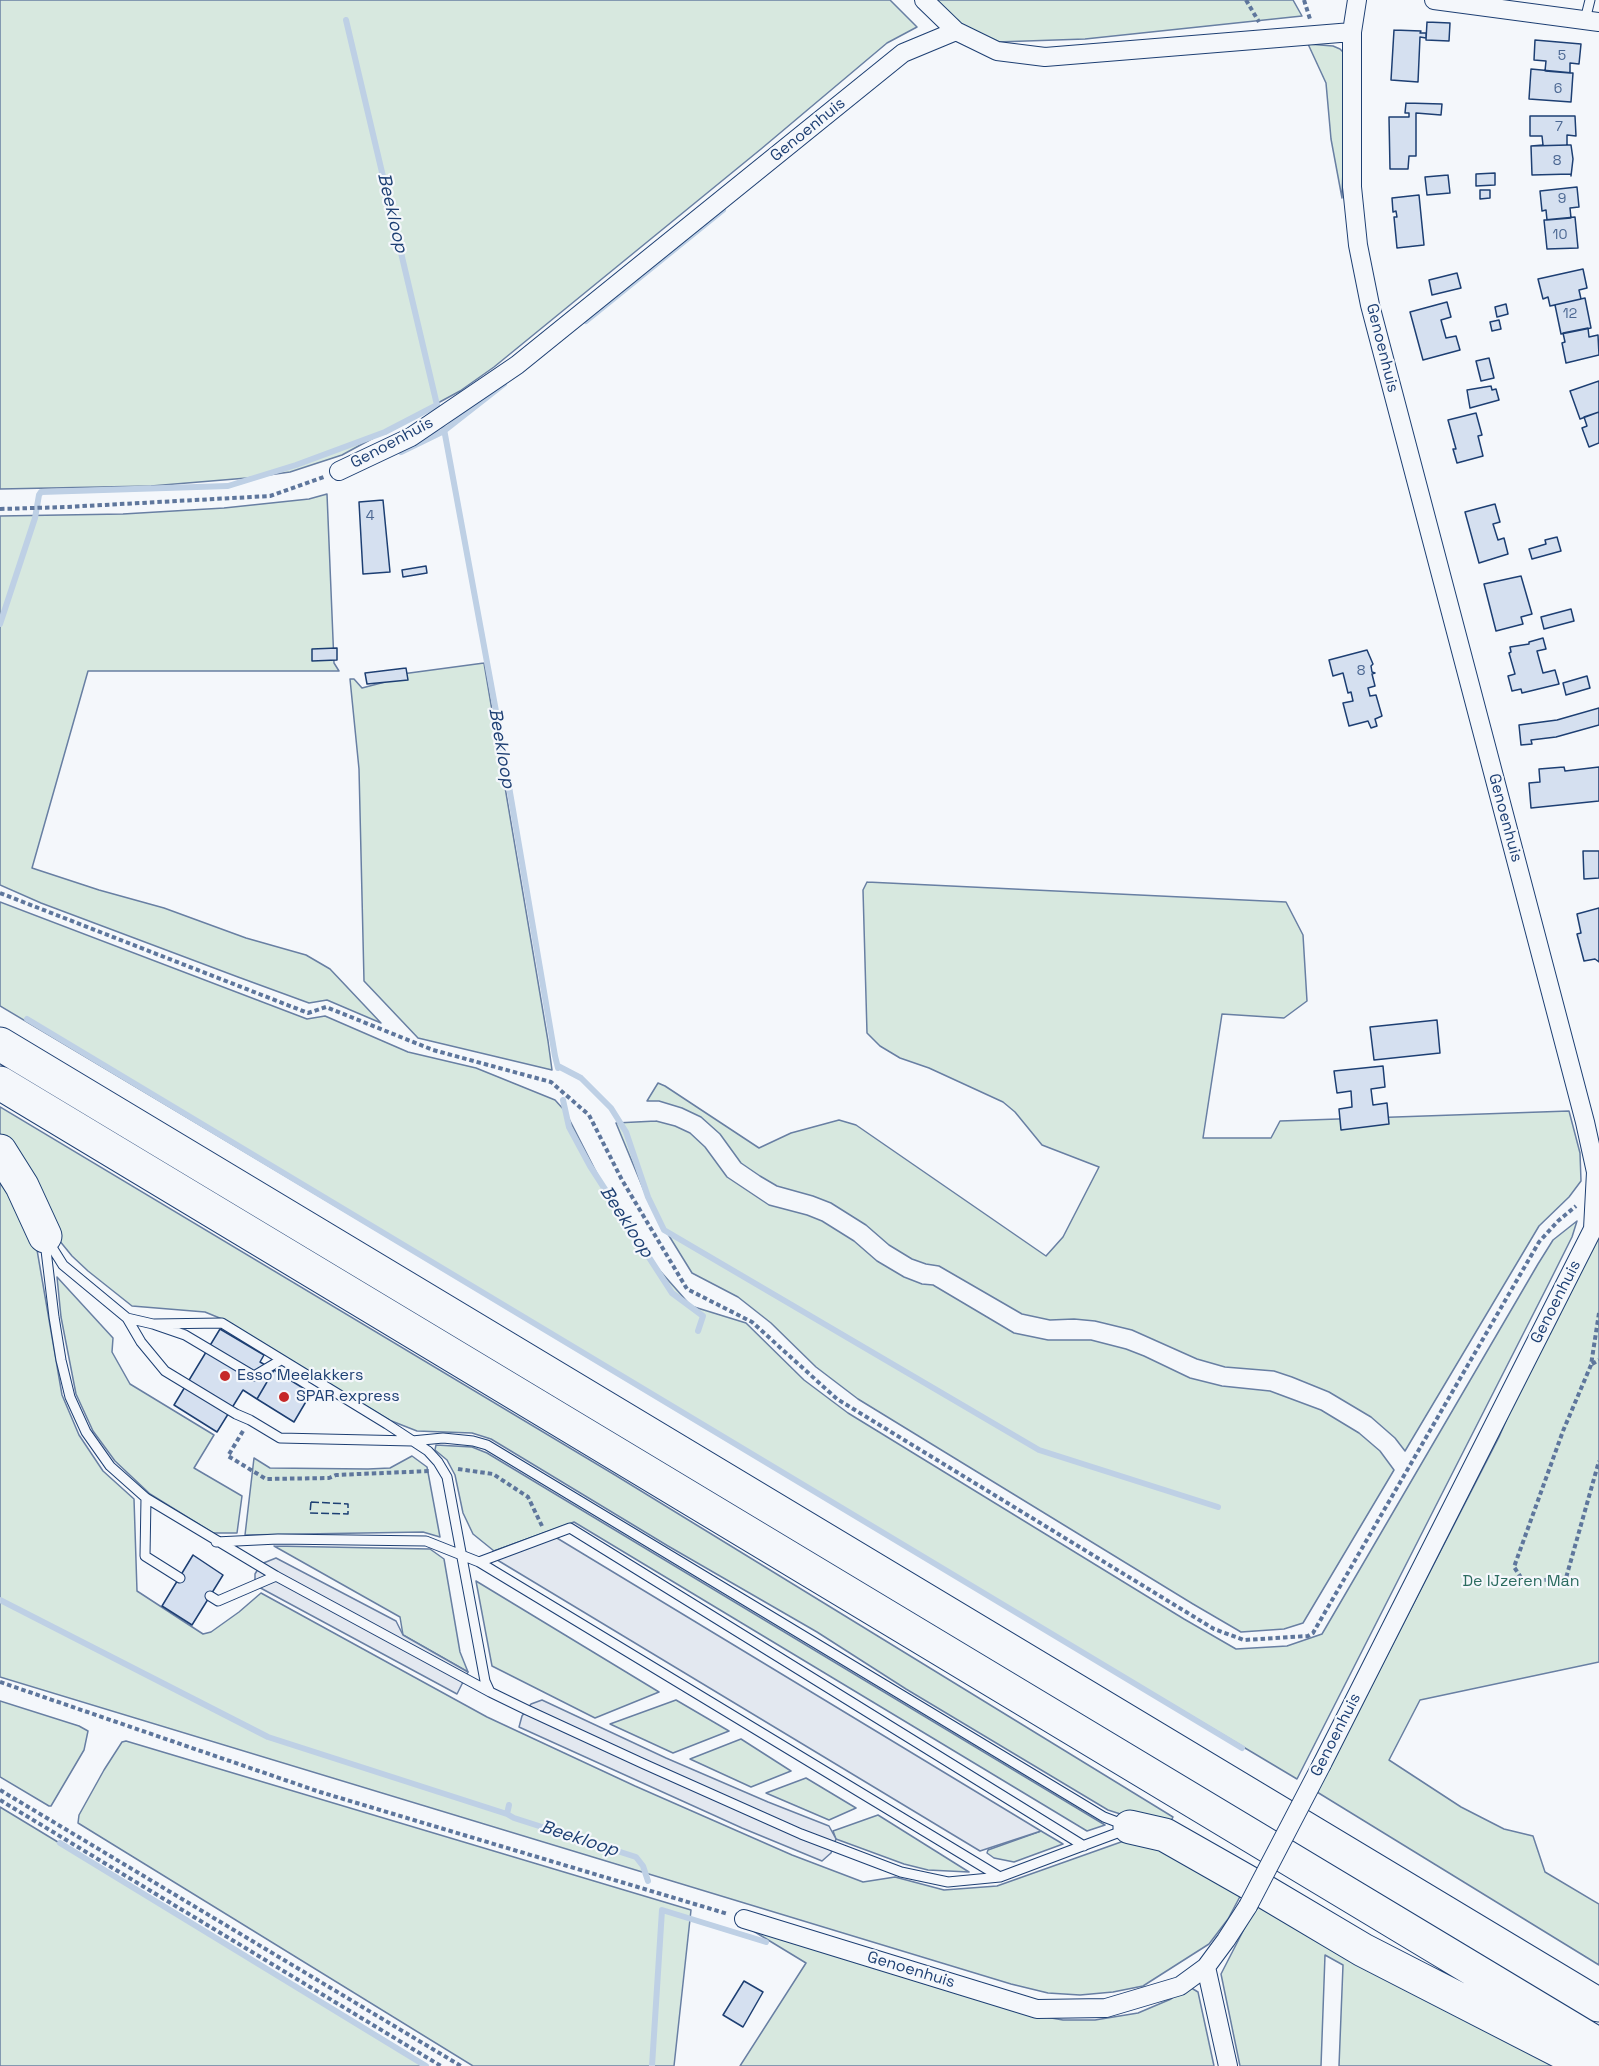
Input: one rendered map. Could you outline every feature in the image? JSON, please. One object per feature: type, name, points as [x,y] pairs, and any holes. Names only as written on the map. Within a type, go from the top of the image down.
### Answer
[{"type":"highway","points":[[0,1044],[1599,2005]]},
{"type":"highway","points":[[0,1083],[1599,2045]]},
{"type":"highway","points":[[0,1151],[22,1186],[45,1236]]},
{"type":"highway","points":[[1130,1827],[1165,1835],[1363,1950],[1589,2066]]},
{"type":"street","points":[[924,0],[956,31],[997,51],[1045,57],[1352,32]]},
{"type":"street","name":"Genoenhuis","points":[[744,1918],[1037,2009],[1106,2008],[1180,1986],[1206,1967],[1248,1906],[1593,1229],[1596,1172],[1593,1132],[1370,305],[1358,244],[1352,187],[1352,32],[1357,0]]},
{"type":"street","points":[[1434,0],[1592,21]]},
{"type":"street","name":"Genoenhuis","points":[[339,471],[411,437],[517,365],[903,54],[956,31]]},
{"type":"street","points":[[1206,1967],[1228,2066]]},
{"type":"lane","points":[[1590,0],[1592,21]]},
{"type":"lane","points":[[45,1236],[63,1265],[127,1318],[141,1342],[165,1371],[280,1438],[412,1441],[443,1438],[487,1445],[1104,1817],[1130,1827]]},
{"type":"lane","points":[[45,1236],[54,1317],[70,1397],[86,1432],[110,1466],[146,1498],[276,1576],[490,1692],[801,1834],[901,1872],[948,1882],[1000,1877],[1130,1827]]},
{"type":"lane","points":[[127,1318],[185,1335],[254,1376],[281,1360]]},
{"type":"lane","points":[[153,1324],[222,1323],[428,1451],[447,1477],[485,1681],[490,1692]]},
{"type":"lane","points":[[146,1498],[145,1556],[180,1578]]},
{"type":"lane","points":[[479,1562],[570,1528],[1084,1846]]},
{"type":"lane","points":[[216,1542],[278,1539],[426,1541],[479,1562],[1000,1877]]},
{"type":"lane","points":[[210,1596],[218,1601],[276,1576]]},
{"type":"path","points":[[0,508],[66,507],[270,496],[339,471]]},
{"type":"path","points":[[0,893],[308,1013],[326,1007],[433,1050],[551,1082],[589,1115],[622,1180],[687,1288],[752,1322],[837,1399],[1214,1629],[1244,1640],[1308,1636],[1313,1633],[1539,1242],[1558,1221],[1595,1191]]},
{"type":"path","points":[[1599,1313],[1591,1365],[1563,1431],[1514,1567],[1524,1582],[1566,1578],[1599,1461]]},
{"type":"path","points":[[1591,1365],[1599,1360]]},
{"type":"path","points":[[250,1420],[228,1456],[266,1479],[329,1478],[336,1475],[465,1468],[493,1474],[528,1497],[548,1537]]},
{"type":"path","points":[[0,1682],[320,1792],[744,1918]]},
{"type":"path","points":[[0,1790],[461,2066]]},
{"type":"path","points":[[0,1800],[441,2066]]},
{"type":"green space","points":[[0,0],[890,0],[917,27],[887,43],[494,367],[460,391],[342,455],[290,472],[247,478],[151,486],[0,489]]},
{"type":"green space","points":[[930,0],[1293,0],[1302,16],[1085,39],[997,42],[974,34]]},
{"type":"green space","points":[[1308,44],[1333,46],[1347,56],[1342,198],[1331,139],[1326,83]]},
{"type":"green space","points":[[327,494],[334,663],[339,671],[88,671],[32,868],[164,908],[246,938],[306,955],[330,969],[381,1023],[327,1000],[309,1003],[41,903],[0,885],[0,516],[123,514],[224,508],[309,499]]},
{"type":"green space","points":[[484,663],[552,1070],[418,1038],[364,981],[359,769],[350,679],[354,679],[362,688],[385,682],[387,676]]},
{"type":"green space","points":[[867,882],[1286,902],[1303,935],[1307,1001],[1284,1018],[1222,1014],[1203,1138],[1271,1138],[1280,1121],[1569,1111],[1580,1153],[1581,1181],[1569,1197],[1539,1226],[1405,1451],[1395,1438],[1371,1417],[1329,1392],[1292,1377],[1274,1371],[1225,1367],[1197,1359],[1132,1330],[1095,1321],[1050,1320],[1022,1314],[939,1266],[912,1259],[889,1245],[866,1225],[831,1203],[777,1186],[760,1176],[741,1163],[720,1134],[701,1117],[659,1101],[647,1101],[658,1083],[759,1148],[791,1133],[839,1120],[856,1125],[1046,1256],[1063,1237],[1099,1167],[1042,1145],[1015,1112],[1003,1102],[929,1068],[900,1058],[880,1046],[867,1033],[863,890]]},
{"type":"green space","points":[[0,902],[307,1019],[325,1016],[408,1052],[476,1068],[555,1100],[565,1111],[610,1199],[654,1264],[691,1306],[746,1323],[804,1380],[848,1413],[1236,1649],[1287,1646],[1322,1634],[1538,1264],[1553,1240],[1577,1221],[1572,1237],[1549,1283],[1297,1779],[0,1006]]},
{"type":"green space","points":[[0,1107],[615,1475],[1173,1817],[1167,1829],[1108,1810],[906,1689],[817,1632],[668,1546],[491,1439],[472,1433],[417,1431],[389,1420],[222,1319],[205,1312],[132,1306],[72,1256],[50,1229],[0,1139]]},
{"type":"green space","points":[[656,1121],[690,1133],[705,1147],[727,1177],[769,1205],[822,1221],[854,1241],[877,1261],[904,1277],[922,1284],[933,1285],[1014,1333],[1048,1340],[1091,1340],[1126,1349],[1190,1378],[1222,1386],[1270,1391],[1321,1410],[1359,1433],[1380,1451],[1394,1470],[1303,1623],[1284,1629],[1241,1632],[858,1399],[816,1367],[771,1323],[738,1297],[692,1273],[650,1205],[616,1123]]},
{"type":"green space","points":[[0,1163],[36,1244],[62,1395],[79,1435],[103,1471],[134,1499],[137,1591],[203,1634],[211,1632],[261,1593],[487,1717],[635,1786],[792,1855],[863,1882],[895,1877],[944,1890],[997,1886],[1121,1842],[1142,1840],[1244,1889],[1228,1919],[1209,1944],[1143,1986],[1080,1995],[1048,1993],[1011,1984],[0,1677]]},
{"type":"green space","name":"De IJzeren Man","points":[[1599,1206],[1599,1662],[1420,1700],[1389,1760],[1461,1807],[1504,1829],[1533,1836],[1545,1872],[1599,1904],[1599,1965],[1317,1792],[1499,1437]]},
{"type":"green space","points":[[57,1277],[113,1338],[112,1352],[130,1384],[214,1435],[194,1468],[242,1496],[237,1533],[213,1533],[150,1494],[115,1461],[93,1431],[76,1394],[61,1317]]},
{"type":"green space","points":[[436,1445],[472,1447],[487,1453],[1105,1825],[1087,1831],[574,1522],[494,1551],[473,1534],[463,1513],[455,1475],[447,1460],[435,1450]]},
{"type":"green space","points":[[412,1456],[427,1467],[440,1537],[423,1532],[245,1535],[254,1458],[270,1468],[368,1469],[390,1468]]},
{"type":"green space","points":[[274,1546],[430,1549],[444,1559],[460,1652],[468,1672],[403,1635],[400,1617]]},
{"type":"green space","points":[[476,1581],[659,1692],[595,1718],[492,1666]]},
{"type":"green space","points":[[676,1700],[729,1731],[673,1753],[610,1724]]},
{"type":"green space","points":[[0,1701],[79,1726],[88,1731],[84,1750],[51,1806],[0,1777]]},
{"type":"green space","points":[[741,1739],[791,1771],[751,1787],[690,1759]]},
{"type":"green space","points":[[126,1741],[691,1910],[674,2066],[473,2066],[78,1823],[79,1815],[104,1770],[122,1742]]},
{"type":"green space","points":[[806,1778],[856,1808],[829,1820],[766,1793]]},
{"type":"green space","points":[[0,1807],[261,1965],[426,2066],[0,2066]]},
{"type":"green space","points":[[878,1815],[969,1872],[928,1870],[904,1864],[836,1839],[833,1831]]},
{"type":"green space","points":[[1041,1831],[1063,1844],[1014,1862],[994,1858],[987,1853],[988,1850]]},
{"type":"green space","points":[[1259,1900],[1564,2066],[1339,2066],[1343,1965],[1325,1955],[1321,2066],[1240,2066],[1221,1974]]},
{"type":"green space","points":[[750,1929],[1034,2015],[1063,2020],[1095,2020],[1138,2013],[1171,1999],[1188,1986],[1198,1992],[1214,2066],[740,2066],[806,1963]]},
{"type":"shaded area","points":[[547,1532],[1041,1831],[980,1851],[489,1555],[494,1551]]},
{"type":"shaded area","points":[[276,1558],[396,1621],[403,1635],[468,1672],[457,1694],[255,1585],[255,1574],[261,1564]]},
{"type":"shaded area","points":[[542,1700],[666,1758],[829,1826],[836,1839],[831,1853],[822,1861],[742,1828],[519,1727],[522,1716],[531,1704]]},
{"type":"building","points":[[1427,22],[1450,23],[1449,41],[1426,40]]},
{"type":"building","points":[[1394,30],[1426,33],[1426,38],[1420,37],[1418,82],[1391,80]]},
{"type":"building","points":[[1535,40],[1581,44],[1579,64],[1570,63],[1570,73],[1545,71],[1546,61],[1534,60]]},
{"type":"building","points":[[1531,69],[1573,73],[1571,102],[1529,99]]},
{"type":"building","points":[[1406,103],[1442,104],[1441,115],[1416,113],[1416,156],[1409,156],[1408,169],[1390,169],[1389,117],[1409,117],[1409,113],[1405,113]]},
{"type":"building","points":[[1530,116],[1575,116],[1576,136],[1567,135],[1567,145],[1531,146],[1543,145],[1542,136],[1530,136]]},
{"type":"building","points":[[1571,145],[1573,159],[1571,176],[1571,174],[1532,175],[1531,146]]},
{"type":"building","points":[[1495,173],[1495,185],[1476,186],[1476,174]]},
{"type":"building","points":[[1448,175],[1450,193],[1427,195],[1425,177]]},
{"type":"building","points":[[1577,187],[1579,207],[1570,208],[1571,218],[1547,220],[1546,210],[1542,211],[1540,191]]},
{"type":"building","points":[[1480,190],[1490,190],[1490,198],[1480,199]]},
{"type":"building","points":[[1419,195],[1424,245],[1397,248],[1394,217],[1397,217],[1396,211],[1393,212],[1392,198]]},
{"type":"building","points":[[1575,217],[1578,248],[1547,249],[1544,220]]},
{"type":"building","points":[[1583,269],[1587,288],[1579,290],[1581,299],[1550,306],[1548,297],[1543,299],[1538,279]]},
{"type":"building","points":[[1457,273],[1461,288],[1432,295],[1429,280]]},
{"type":"building","points":[[1585,298],[1591,328],[1561,334],[1555,305],[1550,306]]},
{"type":"building","points":[[1447,302],[1451,317],[1441,320],[1446,338],[1456,336],[1460,350],[1423,360],[1410,312]]},
{"type":"building","points":[[1506,304],[1508,314],[1497,317],[1495,307]]},
{"type":"building","points":[[1499,320],[1501,329],[1492,331],[1490,322]]},
{"type":"building","points":[[1588,328],[1589,337],[1598,335],[1599,355],[1566,363],[1562,343],[1565,342],[1563,333]]},
{"type":"building","points":[[1489,358],[1494,378],[1481,381],[1476,361]]},
{"type":"building","points":[[1599,381],[1599,412],[1580,419],[1570,391]]},
{"type":"building","points":[[1491,386],[1492,390],[1496,389],[1499,400],[1470,408],[1467,390]]},
{"type":"building","points":[[1599,412],[1599,443],[1589,447],[1582,428],[1587,426],[1584,417]]},
{"type":"building","points":[[1476,413],[1482,435],[1478,436],[1483,456],[1457,463],[1453,449],[1456,449],[1448,420]]},
{"type":"building","points":[[383,500],[390,572],[363,574],[359,502]]},
{"type":"building","points":[[1495,504],[1500,522],[1493,524],[1498,540],[1504,538],[1508,554],[1479,563],[1465,512]]},
{"type":"building","points":[[1557,537],[1561,551],[1532,559],[1529,549],[1546,544],[1545,540]]},
{"type":"building","points":[[426,566],[427,573],[403,577],[402,570]]},
{"type":"building","points":[[1521,576],[1532,614],[1521,617],[1523,624],[1496,631],[1484,584]]},
{"type":"building","points":[[1571,609],[1574,621],[1544,629],[1541,617]]},
{"type":"building","points":[[1543,638],[1546,649],[1537,651],[1543,673],[1555,670],[1559,684],[1522,693],[1521,689],[1512,691],[1508,676],[1515,674],[1509,653],[1511,652],[1510,647],[1529,644],[1529,642]]},
{"type":"building","points":[[337,648],[337,660],[312,661],[312,649]]},
{"type":"building","points":[[1367,650],[1373,664],[1372,672],[1375,673],[1372,674],[1375,686],[1368,688],[1370,696],[1376,695],[1382,716],[1375,719],[1377,726],[1371,728],[1368,721],[1349,726],[1343,703],[1353,701],[1351,692],[1348,693],[1343,673],[1333,676],[1329,660]]},
{"type":"building","points":[[406,668],[408,680],[367,684],[365,673]]},
{"type":"building","points":[[1587,676],[1590,688],[1566,695],[1563,683]]},
{"type":"building","points":[[1599,708],[1599,725],[1556,737],[1531,740],[1532,744],[1521,745],[1519,725],[1557,720]]},
{"type":"building","points":[[1564,767],[1565,771],[1599,767],[1599,801],[1531,808],[1529,783],[1540,782],[1539,769]]},
{"type":"building","points":[[1583,851],[1599,851],[1599,878],[1584,879]]},
{"type":"building","points":[[1599,908],[1599,962],[1595,959],[1584,961],[1577,934],[1581,933],[1577,914]]},
{"type":"building","points":[[1437,1020],[1440,1053],[1374,1060],[1370,1027]]},
{"type":"building","points":[[1383,1066],[1385,1087],[1371,1089],[1373,1105],[1387,1103],[1389,1124],[1341,1130],[1339,1109],[1352,1107],[1351,1091],[1337,1093],[1334,1071]]},
{"type":"building","points":[[220,1329],[264,1355],[260,1362],[274,1370],[257,1399],[243,1390],[217,1432],[174,1405]]},
{"type":"building","points":[[274,1370],[311,1393],[294,1422],[257,1399]]},
{"type":"building","points":[[193,1555],[223,1575],[192,1625],[162,1606]]},
{"type":"building","points":[[744,1981],[763,1992],[743,2027],[723,2015]]},
{"type":"waterway","points":[[0,624],[35,518],[41,492],[228,486],[296,465],[385,432],[437,405],[346,20]]},
{"type":"waterway","points":[[586,321],[723,210]]},
{"type":"waterway","points":[[401,452],[444,431],[504,384]]},
{"type":"waterway","name":"Beekloop","points":[[444,429],[558,1068]]},
{"type":"waterway","points":[[27,1019],[1242,1748]]},
{"type":"waterway","points":[[558,1066],[581,1078],[611,1108],[626,1132],[648,1197],[664,1230],[1039,1450],[1218,1507]]},
{"type":"waterway","name":"Beekloop","points":[[563,1100],[569,1127],[590,1166],[672,1293],[703,1316],[698,1331]]},
{"type":"waterway","points":[[0,1600],[268,1737],[507,1814]]},
{"type":"waterway","name":"Beekloop","points":[[509,1805],[507,1814],[514,1818],[636,1857],[643,1866],[648,1881]]},
{"type":"waterway","points":[[60,1843],[426,2066]]},
{"type":"waterway","name":"Beekloop","points":[[652,2066],[662,1910],[766,1942]]},
{"type":"fence","points":[[311,1502],[348,1504],[348,1514],[310,1513],[311,1502]]},
{"type":"place","name":"Esso Meelakkers","points":[[225,1376]]},
{"type":"place","name":"SPAR express","points":[[284,1397]]}]
